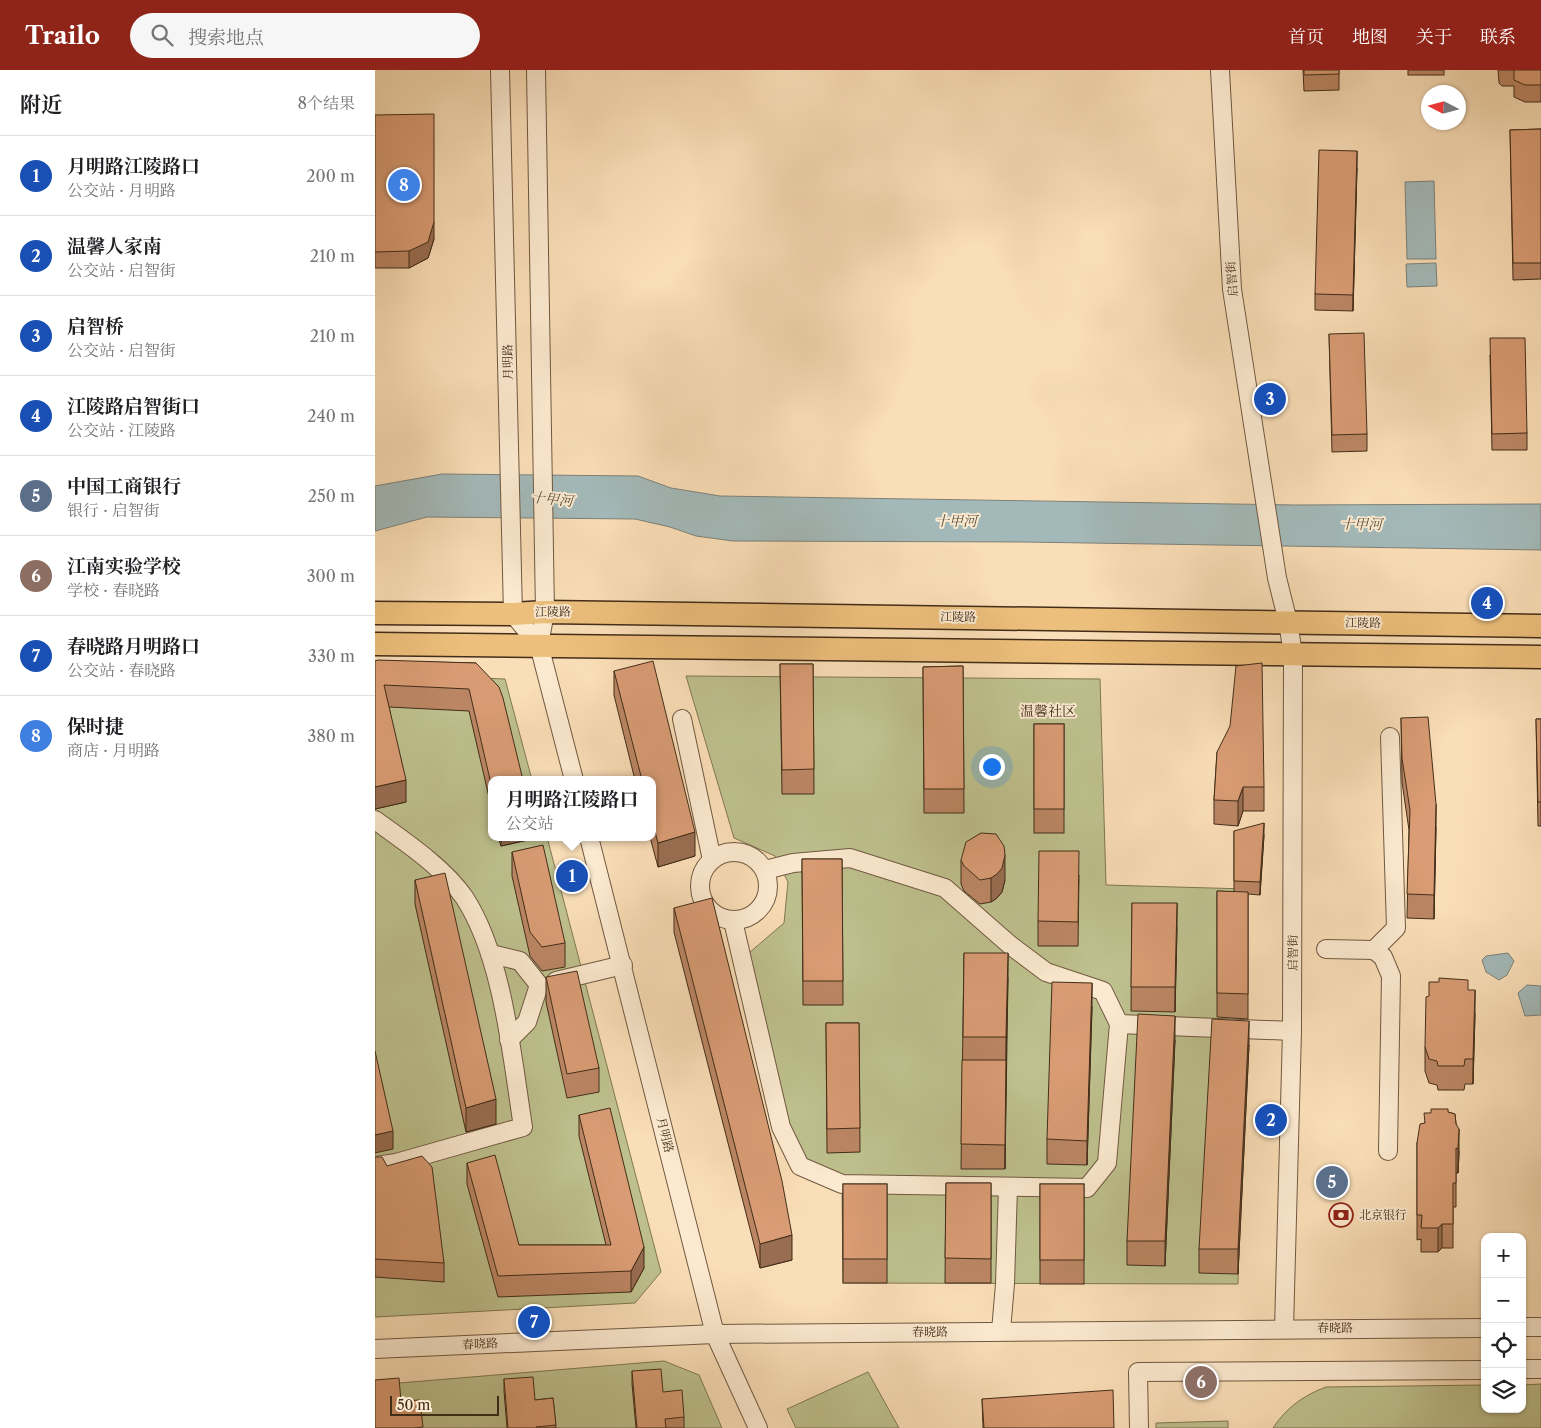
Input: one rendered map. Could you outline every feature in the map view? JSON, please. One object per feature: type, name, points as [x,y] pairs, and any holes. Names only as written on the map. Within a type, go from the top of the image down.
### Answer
[{"type":"main road","name":"江陵路","points":[[375,613],[513,614],[545,612],[1541,626]]},
{"type":"main road","points":[[375,644],[1541,657]]},
{"type":"street","name":"月明路","points":[[500,70],[513,539],[513,614]]},
{"type":"street","points":[[536,70],[541,468],[545,612],[539,645],[573,776]]},
{"type":"street","name":"启智街","points":[[1220,70],[1232,289],[1277,578],[1288,622],[1293,654],[1292,1031],[1284,1329]]},
{"type":"street","points":[[513,614],[539,645]]},
{"type":"street","points":[[682,719],[712,860]]},
{"type":"street","points":[[1374,950],[1396,928],[1390,737]]},
{"type":"street","points":[[375,820],[423,854],[463,897],[491,954],[509,1040],[523,1127],[396,1163],[375,1166]]},
{"type":"street","name":"月明路","points":[[590,841],[715,1334],[757,1428]]},
{"type":"street","points":[[741,852],[759,862],[765,870],[769,890],[766,900],[752,916],[733,921],[721,918],[704,903],[701,892],[701,880],[705,869],[712,860],[725,853],[741,852]]},
{"type":"street","points":[[733,921],[781,1126],[800,1166],[843,1184],[1087,1188],[1107,1163],[1119,1024],[1103,991],[1046,972],[1010,945],[945,888],[850,858],[793,863],[765,870]]},
{"type":"street","points":[[1326,949],[1374,950],[1383,957],[1391,976],[1388,1151]]},
{"type":"street","points":[[491,954],[520,961],[539,985]]},
{"type":"street","points":[[539,985],[623,965]]},
{"type":"street","points":[[509,1040],[527,1022],[539,985]]},
{"type":"street","points":[[1119,1024],[1292,1031]]},
{"type":"street","points":[[1001,1331],[1005,1284],[1008,1187]]},
{"type":"street","points":[[1526,1327],[1541,1327]]},
{"type":"street","name":"春晓路","points":[[375,1349],[715,1334],[1481,1328]]},
{"type":"street","points":[[1526,1369],[1541,1369]]},
{"type":"street","points":[[1139,1428],[1138,1372],[1481,1370]]},
{"type":"green space","points":[[375,674],[505,679],[531,776],[488,776],[488,841],[548,841],[661,1272],[635,1303],[375,1317]]},
{"type":"green space","points":[[686,676],[1100,679],[1106,885],[1246,889],[1238,1284],[843,1283],[842,1184],[800,1166],[742,959],[784,923],[788,882],[775,856],[734,838]]},
{"type":"green space","points":[[664,1361],[699,1375],[722,1428],[375,1428],[375,1385]]},
{"type":"green space","points":[[868,1372],[899,1428],[796,1428],[787,1409]]},
{"type":"green space","points":[[1541,1384],[1541,1428],[1273,1428],[1296,1403],[1326,1387],[1481,1385],[1481,1413],[1526,1413],[1526,1385]]},
{"type":"green space","points":[[1228,1421],[1228,1428],[1156,1428],[1156,1423]]},
{"type":"water","points":[[1434,181],[1436,259],[1407,259],[1405,182]]},
{"type":"water","points":[[1436,263],[1437,286],[1407,287],[1406,264]]},
{"type":"water","name":"十甲河","points":[[442,474],[638,476],[671,488],[720,496],[1295,505],[1541,504],[1541,550],[1024,542],[733,541],[696,536],[670,527],[635,519],[427,517],[375,531],[375,486]]},
{"type":"water","points":[[1508,953],[1514,961],[1507,975],[1499,980],[1486,972],[1482,960],[1486,956]]},
{"type":"water","points":[[1527,985],[1541,986],[1541,1015],[1525,1016],[1518,993]]},
{"type":"building","points":[[1304,70],[1339,70],[1339,74],[1304,75]]},
{"type":"building","points":[[1514,70],[1541,70],[1541,85],[1525,85],[1514,80]]},
{"type":"building","points":[[434,114],[434,222],[428,242],[409,251],[375,252],[375,115]]},
{"type":"building","points":[[1541,129],[1541,263],[1513,263],[1510,130]]},
{"type":"building","points":[[1319,150],[1357,151],[1353,295],[1315,294]]},
{"type":"building","points":[[1364,333],[1367,434],[1332,435],[1329,334]]},
{"type":"building","points":[[1490,338],[1525,338],[1527,433],[1492,434]]},
{"type":"building","points":[[375,661],[476,663],[499,687],[522,776],[489,776],[469,689],[384,685],[406,780],[375,787]]},
{"type":"building","points":[[653,661],[695,832],[658,843],[656,835],[656,776],[641,776],[614,671]]},
{"type":"building","points":[[1262,663],[1264,787],[1243,787],[1238,801],[1214,800],[1217,752],[1230,726],[1236,666]]},
{"type":"building","points":[[780,664],[813,664],[814,769],[782,770]]},
{"type":"building","points":[[963,666],[964,789],[924,789],[923,667]]},
{"type":"building","points":[[1428,717],[1436,804],[1434,895],[1407,894],[1410,810],[1402,758],[1401,718]]},
{"type":"building","points":[[1536,719],[1541,719],[1541,802],[1538,802]]},
{"type":"building","points":[[1034,724],[1064,724],[1064,809],[1034,809]]},
{"type":"building","points":[[1264,823],[1260,882],[1234,881],[1234,831]]},
{"type":"building","points":[[981,833],[996,834],[1004,846],[1005,855],[1002,868],[997,874],[991,878],[980,880],[964,866],[961,860],[966,842]]},
{"type":"building","points":[[543,845],[565,943],[542,947],[530,932],[512,852]]},
{"type":"building","points":[[1039,851],[1079,851],[1078,922],[1038,921]]},
{"type":"building","points":[[802,859],[842,859],[843,981],[803,981]]},
{"type":"building","points":[[445,873],[496,1099],[466,1108],[415,880]]},
{"type":"building","points":[[1217,891],[1248,892],[1248,994],[1217,993]]},
{"type":"building","points":[[712,898],[782,1181],[792,1235],[760,1244],[674,908]]},
{"type":"building","points":[[1132,903],[1177,903],[1175,987],[1131,987]]},
{"type":"building","points":[[964,953],[1008,953],[1006,1037],[963,1037]]},
{"type":"building","points":[[577,971],[599,1068],[567,1074],[546,977]]},
{"type":"building","points":[[1439,978],[1468,980],[1468,990],[1475,990],[1473,1059],[1465,1059],[1464,1066],[1438,1066],[1437,1061],[1429,1059],[1425,1047],[1426,997],[1429,996],[1429,982],[1439,982]]},
{"type":"building","points":[[1052,982],[1092,983],[1087,1141],[1047,1139]]},
{"type":"building","points":[[1138,1014],[1175,1016],[1165,1241],[1127,1241]]},
{"type":"building","points":[[1212,1019],[1249,1021],[1238,1249],[1199,1249]]},
{"type":"building","points":[[826,1023],[859,1023],[860,1128],[827,1129]]},
{"type":"building","points":[[375,1051],[393,1131],[375,1135]]},
{"type":"building","points":[[962,1060],[1006,1060],[1005,1145],[961,1144]]},
{"type":"building","points":[[610,1108],[644,1247],[631,1271],[498,1276],[467,1163],[495,1155],[519,1245],[611,1245],[579,1115]]},
{"type":"building","points":[[1431,1109],[1448,1109],[1448,1112],[1455,1114],[1456,1124],[1459,1129],[1458,1149],[1456,1148],[1456,1183],[1453,1183],[1453,1224],[1442,1224],[1438,1228],[1421,1228],[1422,1215],[1417,1215],[1417,1143],[1420,1124],[1425,1123],[1424,1113],[1431,1113]]},
{"type":"building","points":[[422,1156],[432,1167],[444,1263],[375,1259],[375,1157],[382,1157],[387,1166]]},
{"type":"building","points":[[946,1183],[991,1183],[991,1259],[945,1258]]},
{"type":"building","points":[[843,1184],[887,1184],[887,1259],[843,1259]]},
{"type":"building","points":[[1040,1184],[1084,1184],[1084,1260],[1040,1260]]},
{"type":"building","points":[[661,1369],[663,1392],[682,1390],[684,1417],[665,1419],[666,1428],[637,1428],[632,1371]]},
{"type":"building","points":[[533,1377],[535,1400],[553,1398],[556,1425],[537,1428],[508,1428],[504,1379]]},
{"type":"building","points":[[399,1378],[401,1401],[420,1400],[423,1427],[375,1428],[375,1380]]},
{"type":"building","points":[[1113,1390],[1114,1428],[984,1428],[982,1399]]},
{"type":"place","name":"保时捷","points":[[404,185]]},
{"type":"place","name":"启智桥","points":[[1270,399]]},
{"type":"place","name":"江陵路启智街口","points":[[1487,603]]},
{"type":"place","name":"月明路江陵路口","points":[[572,876]]},
{"type":"place","name":"温馨人家南","points":[[1271,1120]]},
{"type":"place","name":"中国工商银行","points":[[1332,1182]]},
{"type":"place","name":"北京银行","points":[[1341,1215]]},
{"type":"place","name":"春晓路月明路口","points":[[534,1322]]},
{"type":"place","name":"江南实验学校","points":[[1201,1382]]},
{"type":"district","name":"温馨社区","points":[[1048,711]]}]
